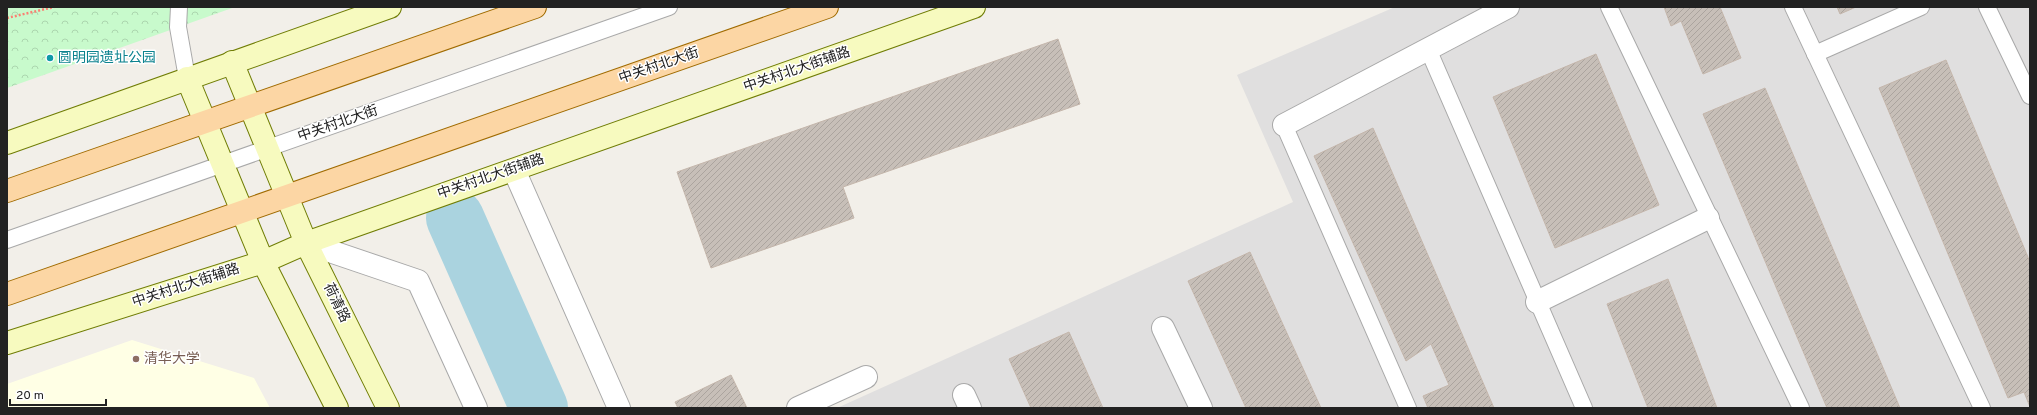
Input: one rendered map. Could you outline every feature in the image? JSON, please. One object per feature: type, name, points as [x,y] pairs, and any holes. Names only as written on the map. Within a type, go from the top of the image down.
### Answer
[{"type":"main road","points":[[7,191],[535,7]]},
{"type":"main road","name":"中关村北大街","points":[[241,213],[827,7]]},
{"type":"main road","points":[[7,294],[241,213]]},
{"type":"street","points":[[7,143],[390,7]]},
{"type":"street","name":"中关村北大街辅路","points":[[7,343],[263,262],[306,243],[974,7]]},
{"type":"street","points":[[1284,125],[1508,7]]},
{"type":"street","name":"荷清路","points":[[232,62],[306,243],[388,408]]},
{"type":"street","points":[[187,78],[241,213],[263,262],[337,408]]},
{"type":"street","points":[[514,170],[619,408]]},
{"type":"street","points":[[1537,302],[1708,218]]},
{"type":"street","points":[[306,243],[418,281],[476,408]]},
{"type":"street","points":[[1163,328],[1201,408]]},
{"type":"street","points":[[798,408],[866,377]]},
{"type":"lane","points":[[178,7],[178,27],[187,78]]},
{"type":"lane","name":"中关村北大街","points":[[7,240],[669,7]]},
{"type":"lane","points":[[1608,7],[1708,218],[1801,408]]},
{"type":"lane","points":[[1793,7],[1982,408]]},
{"type":"lane","points":[[1815,54],[1921,7]]},
{"type":"lane","points":[[1987,7],[2030,96]]},
{"type":"lane","points":[[1428,50],[1584,408]]},
{"type":"lane","points":[[1284,125],[1408,408]]},
{"type":"path","points":[[7,18],[54,7]]},
{"type":"shaded area","points":[[1395,7],[2030,7],[2030,408],[837,408],[1293,202],[1237,75]]},
{"type":"shaded area","name":"清华大学","points":[[132,340],[254,378],[270,408],[7,408],[7,384]]},
{"type":"green space","name":"圆明园遗址公园","points":[[7,7],[235,7],[7,88]]},
{"type":"building","points":[[1664,7],[1720,7],[1741,58],[1703,74],[1681,21],[1671,26]]},
{"type":"building","points":[[1837,7],[1856,7],[1840,14]]},
{"type":"building","points":[[1058,39],[1080,104],[843,187],[854,218],[711,268],[677,172]]},
{"type":"building","points":[[1596,54],[1659,205],[1555,248],[1493,97]]},
{"type":"building","points":[[1946,60],[2030,262],[2030,407],[2024,392],[2008,398],[1879,88]]},
{"type":"building","points":[[1765,88],[1900,408],[1827,408],[1703,114]]},
{"type":"building","points":[[1373,128],[1494,408],[1428,408],[1423,396],[1449,385],[1431,344],[1406,361],[1314,156]]},
{"type":"building","points":[[1250,252],[1321,408],[1246,408],[1188,281]]},
{"type":"building","points":[[1668,279],[1717,408],[1648,408],[1607,304]]},
{"type":"building","points":[[1069,332],[1103,408],[1031,408],[1009,359]]},
{"type":"building","points":[[731,375],[747,408],[678,408],[675,402]]},
{"type":"waterway","points":[[455,218],[539,408]]},
{"type":"place","name":"圆明园遗址公园","points":[[50,58]]},
{"type":"place","name":"清华大学","points":[[136,359]]}]
